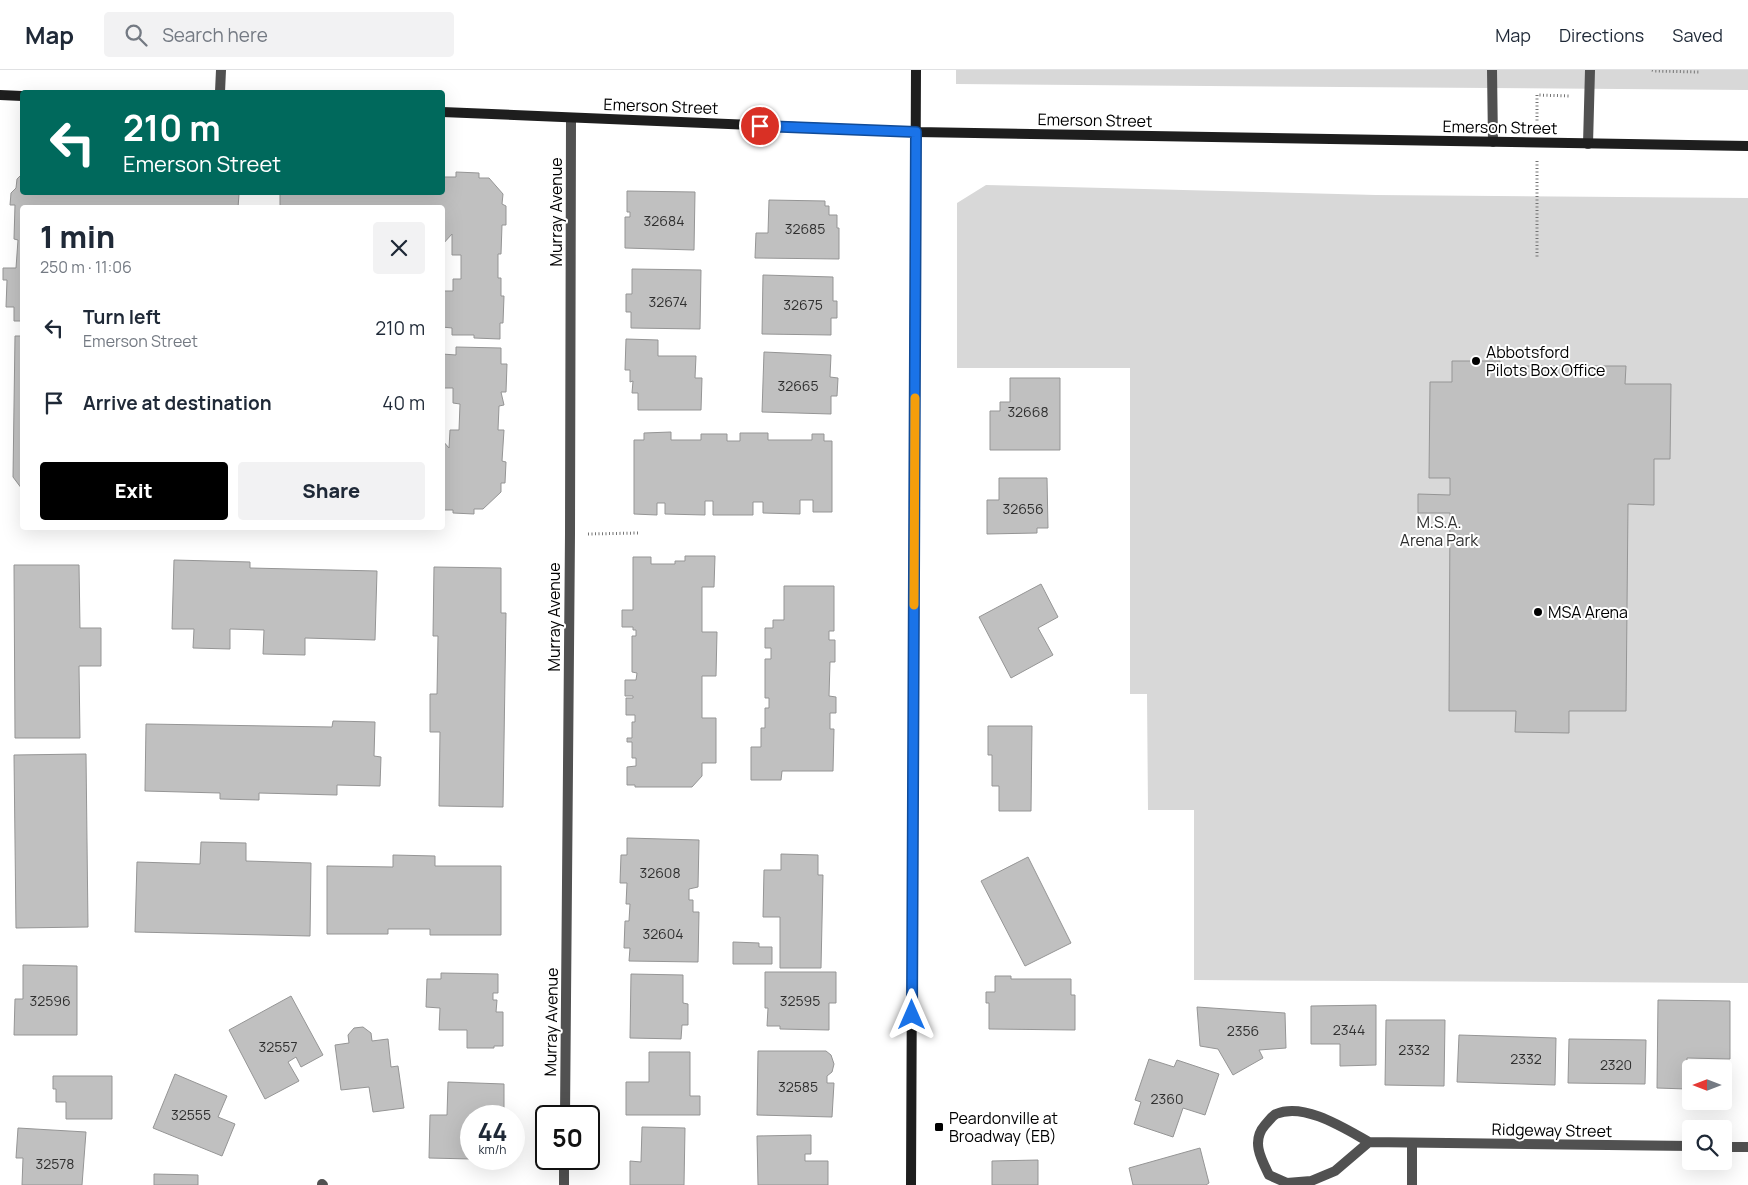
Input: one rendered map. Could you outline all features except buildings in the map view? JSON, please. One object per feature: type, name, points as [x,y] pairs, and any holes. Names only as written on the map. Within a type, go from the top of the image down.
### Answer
[{"type":"main road","points":[[911,1185],[916,70]]},
{"type":"main road","points":[[0,95],[20,96]]},
{"type":"main road","name":"Emerson Street","points":[[445,112],[916,132],[1748,146]]},
{"type":"street","points":[[220,90],[221,70]]},
{"type":"street","points":[[1492,70],[1493,142]]},
{"type":"street","points":[[1588,144],[1590,70]]},
{"type":"street","name":"Murray Avenue","points":[[565,1105],[571,118]]},
{"type":"street","name":"Ridgeway Street","points":[[1369,1142],[1335,1171],[1311,1181],[1287,1183],[1268,1175],[1257,1152],[1261,1130],[1275,1114],[1299,1111],[1330,1120],[1369,1142],[1682,1146]]},
{"type":"street","points":[[1412,1143],[1412,1185]]},
{"type":"street","points":[[1732,1147],[1748,1147]]},
{"type":"street","points":[[564,1170],[564,1185]]},
{"type":"path","points":[[1652,70],[1655,72],[1699,72]]},
{"type":"path","points":[[1537,95],[1589,96]]},
{"type":"path","points":[[1537,207],[1537,259]]},
{"type":"path","points":[[570,534],[639,533]]},
{"type":"green space","points":[[956,70],[1748,70],[1748,90],[956,84]]},
{"type":"green space","name":"M.S.A. Arena Park","points":[[986,185],[1376,195],[1748,198],[1748,983],[1194,980],[1194,810],[1148,810],[1147,694],[1130,694],[1130,368],[957,368],[957,203]]},
{"type":"slow traffic","points":[[914,605],[915,398]]},
{"type":"place","name":"Abbotsford Pilots Box Office","points":[[1476,361]]},
{"type":"place","name":"MSA Arena","points":[[1538,612]]},
{"type":"place","name":"Peardonville at Broadway (EB)","points":[[939,1127]]},
{"type":"route","points":[[760,126],[916,132],[912,1015]]}]
